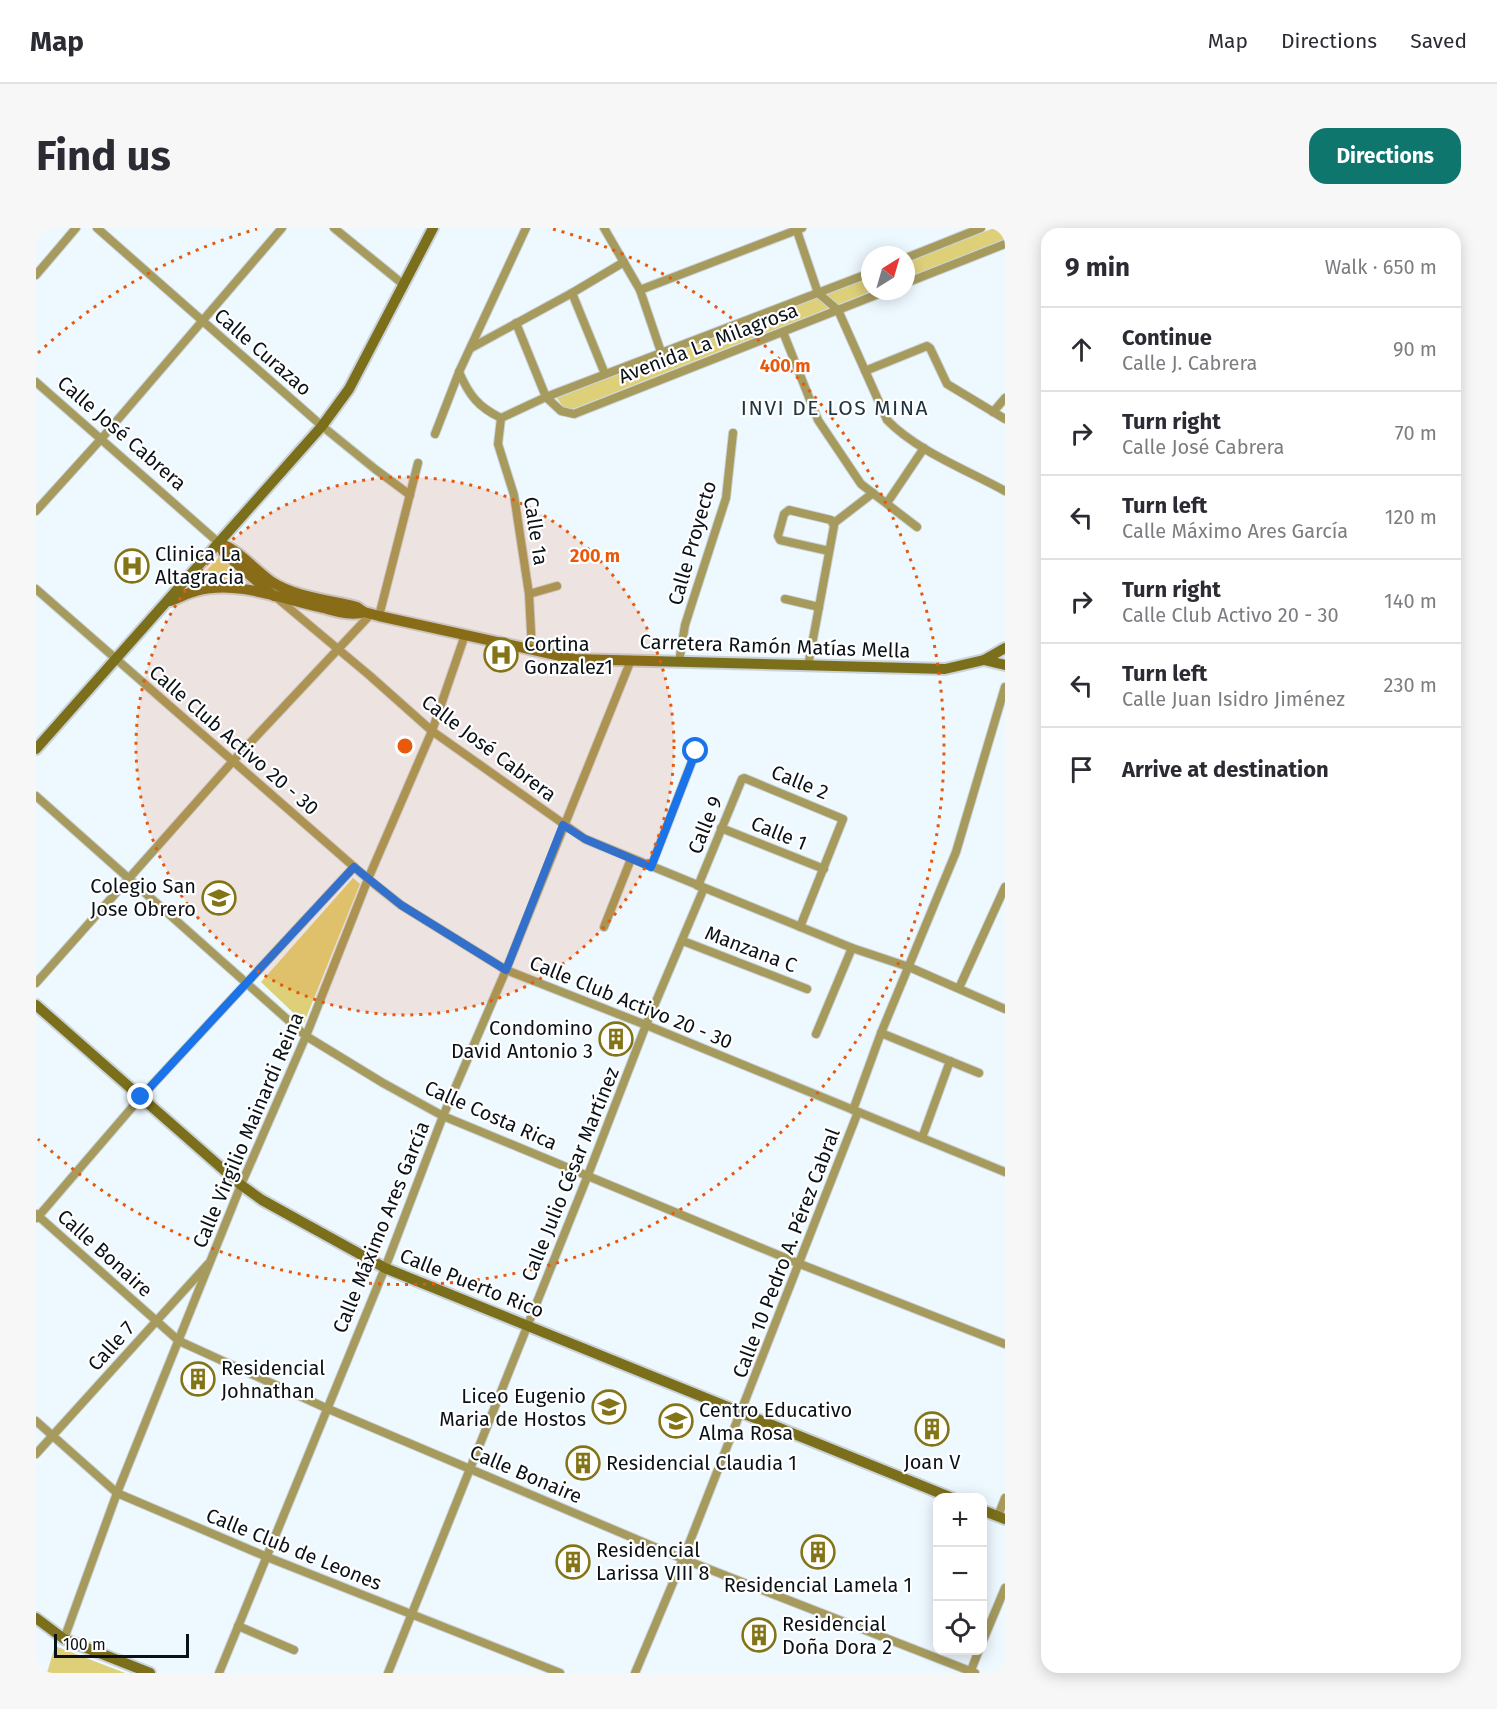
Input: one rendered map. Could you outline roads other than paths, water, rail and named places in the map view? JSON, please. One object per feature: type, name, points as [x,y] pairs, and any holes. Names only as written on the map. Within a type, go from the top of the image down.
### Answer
[{"type":"main road","points":[[36,749],[322,426],[349,389],[433,228]]},
{"type":"main road","name":"Carretera Ramón Matías Mella","points":[[219,543],[228,546],[273,582],[303,594],[357,606],[372,614]]},
{"type":"main road","name":"Calle José Cabrera","points":[[219,543],[224,553],[276,597]]},
{"type":"main road","name":"Carretera Ramón Matías Mella","points":[[167,603],[196,591],[239,588],[340,612],[372,614],[574,659],[945,669],[984,660],[1005,648]]},
{"type":"main road","points":[[984,660],[1005,665]]},
{"type":"main road","name":"Calle Puerto Rico","points":[[36,1005],[241,1185],[262,1200],[385,1268],[942,1493]]},
{"type":"main road","points":[[36,1618],[64,1639],[150,1673]]},
{"type":"street","points":[[36,274],[76,228]]},
{"type":"street","name":"Calle Curazao","points":[[97,228],[322,426],[375,470],[410,495]]},
{"type":"street","points":[[36,511],[102,438],[282,228]]},
{"type":"street","points":[[334,228],[345,232],[404,285]]},
{"type":"street","points":[[435,434],[459,372],[526,228]]},
{"type":"street","points":[[604,228],[640,290],[661,352]]},
{"type":"street","points":[[915,254],[981,228]]},
{"type":"street","points":[[640,290],[798,229],[818,293],[838,310],[887,420],[924,448],[1005,491]]},
{"type":"street","points":[[915,279],[1005,244]]},
{"type":"street","points":[[470,348],[624,262]]},
{"type":"street","name":"Avenida La Milagrosa","points":[[501,418],[605,374],[861,276]]},
{"type":"street","points":[[572,293],[605,374]]},
{"type":"street","name":"Avenida La Milagrosa","points":[[546,398],[561,411],[574,414],[863,300]]},
{"type":"street","points":[[516,323],[546,398]]},
{"type":"street","points":[[783,332],[818,420],[861,484],[917,526]]},
{"type":"street","points":[[865,371],[927,346],[947,384],[1005,419]]},
{"type":"street","points":[[459,372],[478,404],[484,410],[501,418]]},
{"type":"street","name":"Calle José Cabrera","points":[[36,382],[219,543]]},
{"type":"street","points":[[993,412],[1005,398]]},
{"type":"street","name":"Calle 1a","points":[[501,418],[498,444],[514,495],[529,594],[532,650]]},
{"type":"street","name":"Calle Proyecto","points":[[679,662],[692,603],[726,498],[733,433]]},
{"type":"street","points":[[886,503],[924,448]]},
{"type":"street","points":[[36,983],[233,761],[372,614],[418,464]]},
{"type":"street","points":[[808,666],[834,523],[873,493]]},
{"type":"street","points":[[829,551],[780,540],[778,536],[784,514],[789,510],[831,520],[834,523]]},
{"type":"street","points":[[529,594],[557,586]]},
{"type":"street","name":"Calle Club Activo 20 - 30","points":[[36,589],[368,879],[401,905],[506,970],[1005,1172]]},
{"type":"street","name":"Calle José Cabrera","points":[[276,597],[432,731],[585,839],[852,948],[909,967],[1005,1009]]},
{"type":"street","points":[[785,599],[819,607]]},
{"type":"street","name":"Calle Virgilio Mainardi Reina","points":[[64,1639],[117,1493],[241,1185],[432,731],[465,635]]},
{"type":"street","name":"Calle Máximo Ares García","points":[[219,1673],[385,1268],[443,1116],[506,970],[631,660]]},
{"type":"street","name":"Calle 10 Pedro A. Pérez Cabral","points":[[635,1673],[683,1559],[800,1264],[856,1111],[881,1034],[956,852],[1005,687]]},
{"type":"street","points":[[651,867],[696,751]]},
{"type":"street","name":"Calle 2","points":[[743,778],[843,819],[824,869]]},
{"type":"street","name":"Calle 9","points":[[701,887],[743,778]]},
{"type":"street","name":"Calle Costa Rica","points":[[36,796],[306,1035],[383,1083],[443,1116],[800,1264],[1005,1344]]},
{"type":"street","name":"Calle 1","points":[[722,828],[824,869]]},
{"type":"street","points":[[604,927],[631,859]]},
{"type":"street","points":[[37,1216],[141,1097],[354,867]]},
{"type":"street","points":[[800,927],[824,869]]},
{"type":"street","points":[[959,988],[1005,886]]},
{"type":"street","name":"Calle Julio César Martínez","points":[[388,1673],[646,1025],[682,941],[701,887]]},
{"type":"street","name":"Manzana C","points":[[682,941],[807,989]]},
{"type":"street","points":[[816,1034],[852,948]]},
{"type":"street","points":[[881,1034],[979,1073]]},
{"type":"street","points":[[922,1138],[950,1061]]},
{"type":"street","name":"Calle Bonaire","points":[[37,1216],[179,1341],[326,1408],[683,1559],[972,1672]]},
{"type":"street","name":"Calle 7","points":[[36,1454],[211,1261]]},
{"type":"street","name":"Calle Club de Leones","points":[[36,1421],[117,1493],[267,1557],[560,1673]]},
{"type":"street","points":[[1001,1517],[1005,1498]]},
{"type":"street","points":[[987,1631],[1005,1588]]},
{"type":"street","points":[[238,1626],[294,1650]]},
{"type":"street","points":[[972,1672],[977,1655]]},
{"type":"place","name":"Clinica La Altagracia","points":[[132,566]]},
{"type":"place","name":"Cortina Gonzalez1","points":[[501,655]]},
{"type":"place","name":"Colegio San Jose Obrero","points":[[219,898]]},
{"type":"place","name":"Condomino David Antonio 3","points":[[616,1039]]},
{"type":"place","name":"Residencial Johnathan","points":[[198,1379]]},
{"type":"place","name":"Liceo Eugenio Maria de Hostos","points":[[609,1407]]},
{"type":"place","name":"Centro Educativo Alma Rosa","points":[[676,1421]]},
{"type":"place","name":"Joan V","points":[[932,1429]]},
{"type":"place","name":"Residencial Claudia 1","points":[[583,1463]]},
{"type":"place","name":"Residencial Lamela 1","points":[[818,1552]]},
{"type":"place","name":"Residencial Larissa VIII 8","points":[[573,1562]]},
{"type":"place","name":"Residencial Doña Dora 2","points":[[759,1635]]},
{"type":"district","name":"INVI DE LOS MINA","points":[[835,408]]}]
